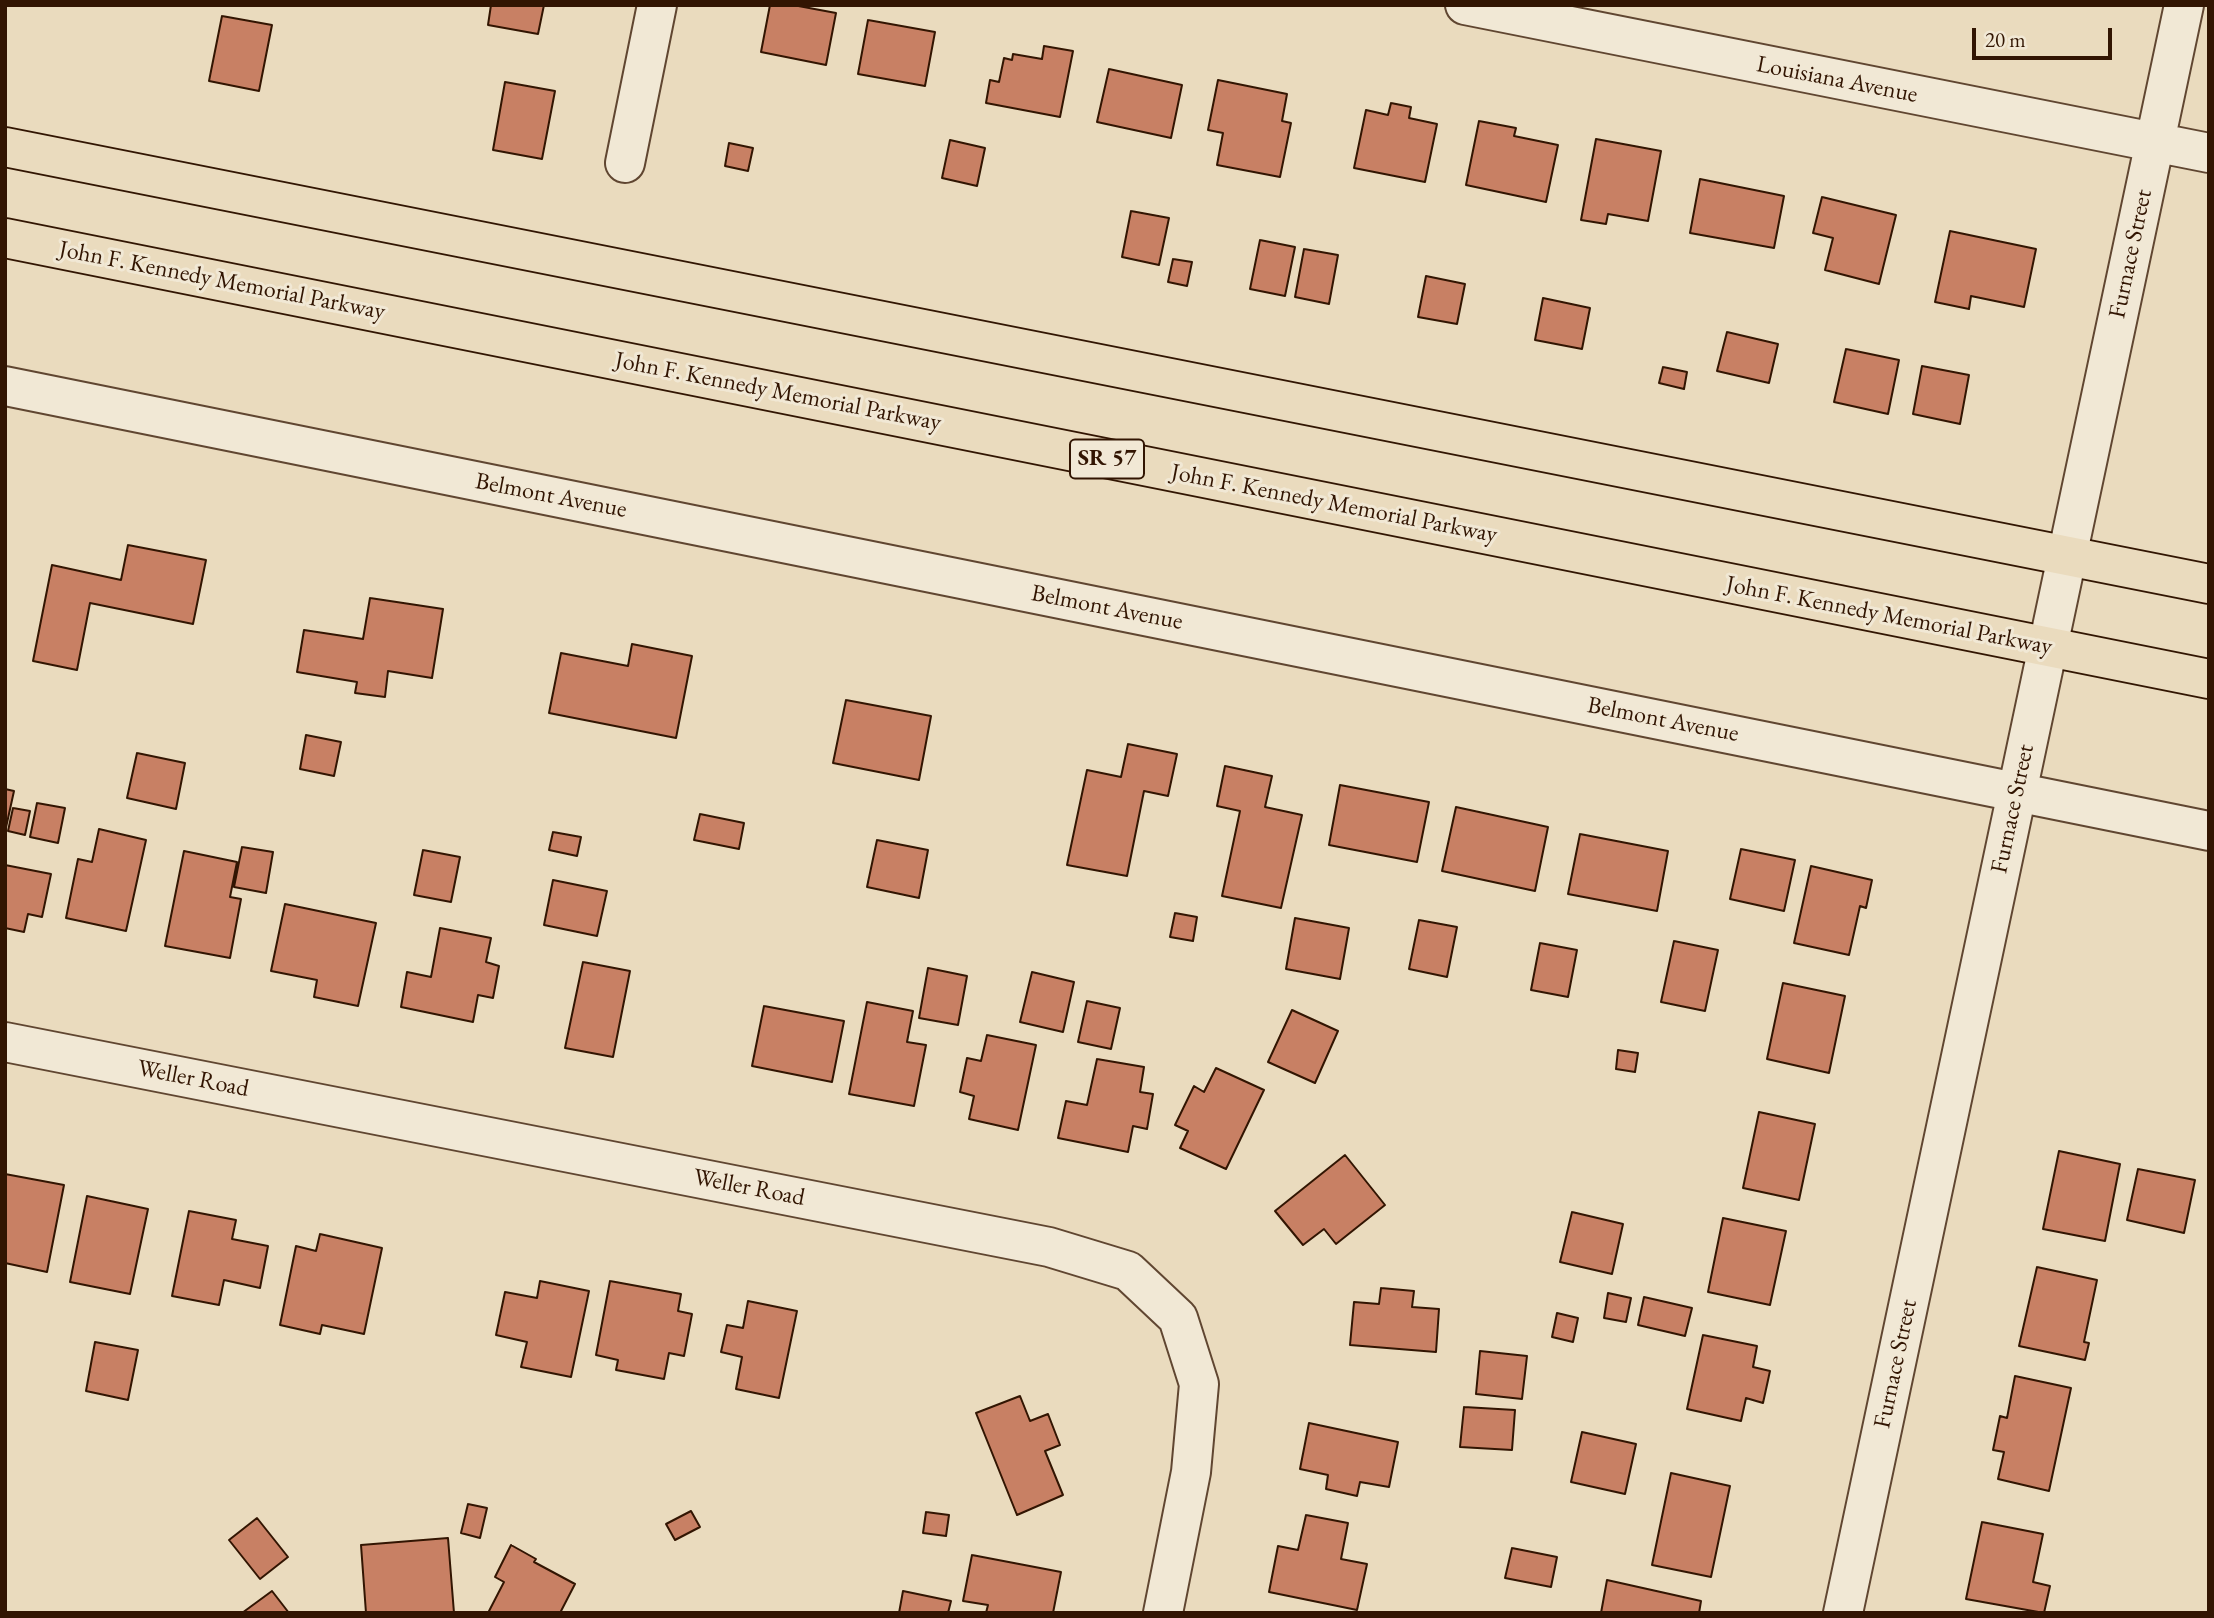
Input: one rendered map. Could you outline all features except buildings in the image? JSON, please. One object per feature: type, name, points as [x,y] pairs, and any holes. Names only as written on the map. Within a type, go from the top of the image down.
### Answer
[{"type":"highway","points":[[5,147],[2209,584]]},
{"type":"highway","name":"John F. Kennedy Memorial Parkway","points":[[5,238],[2209,679]]},
{"type":"street","points":[[625,163],[657,5]]},
{"type":"street","name":"Louisiana Avenue","points":[[1465,5],[2209,153]]},
{"type":"street","name":"Furnace Street","points":[[1843,1613],[2184,5]]},
{"type":"street","name":"Belmont Avenue","points":[[5,386],[2209,831]]},
{"type":"street","name":"Weller Road","points":[[5,1042],[1049,1247],[1128,1271],[1178,1318],[1199,1384],[1191,1472],[1163,1613]]}]
